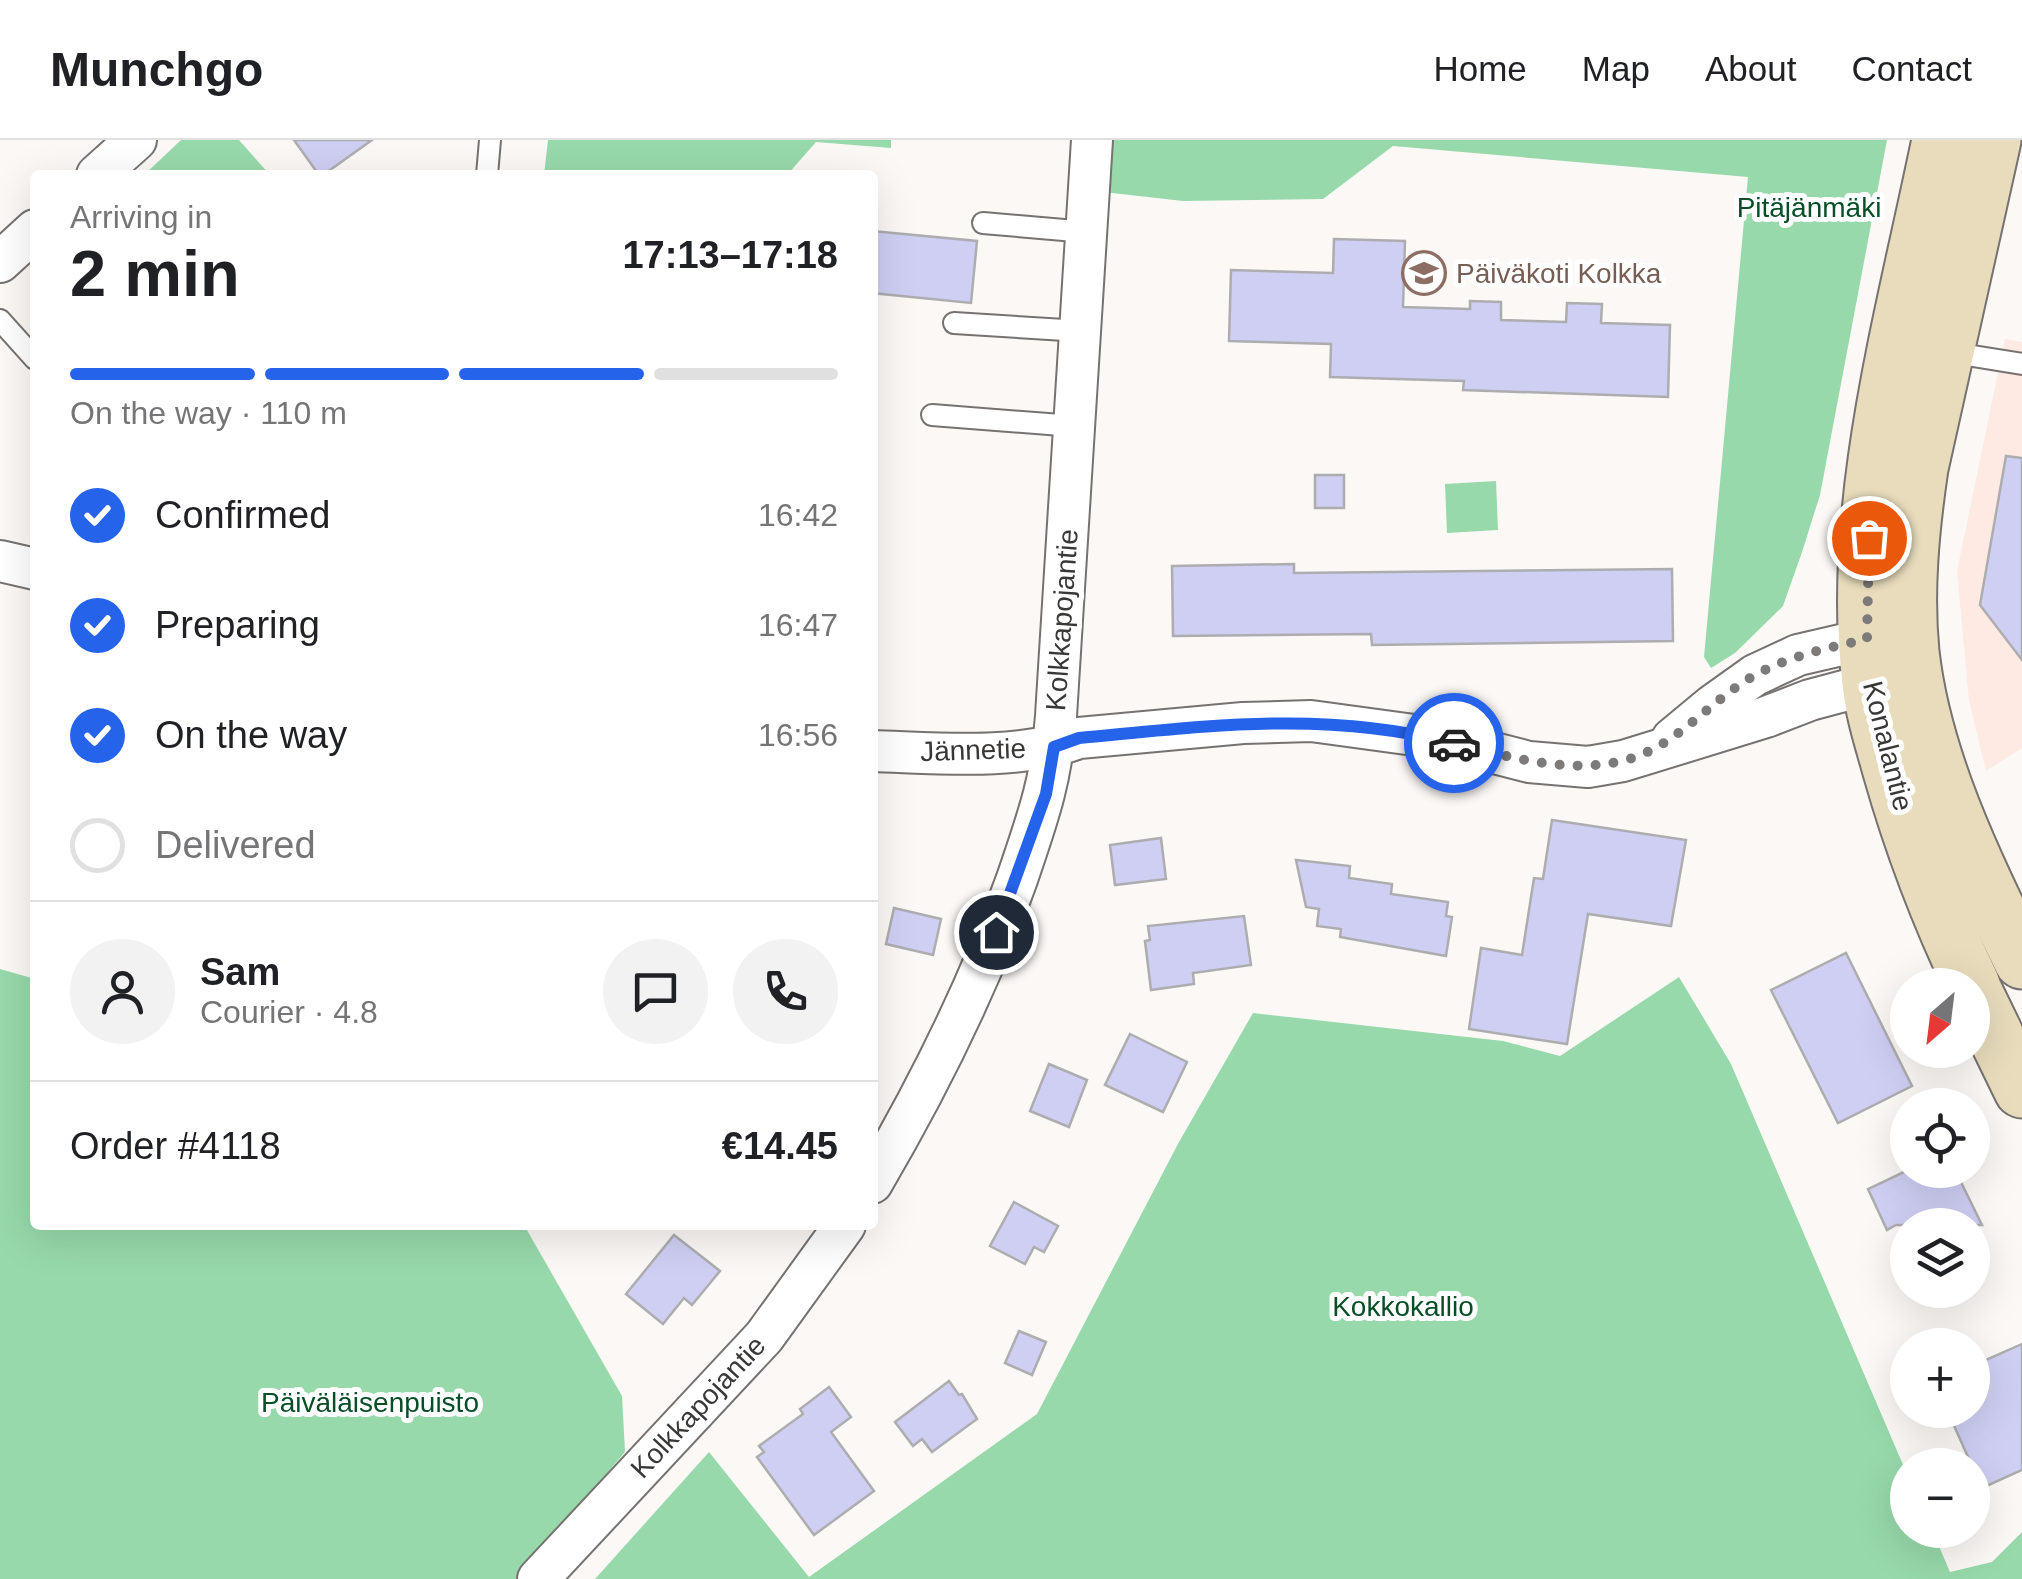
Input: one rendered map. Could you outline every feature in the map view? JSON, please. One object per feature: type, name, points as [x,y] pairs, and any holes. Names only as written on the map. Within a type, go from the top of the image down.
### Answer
[{"type":"main road","name":"Konalantie","points":[[1940,140],[1888,397],[1869,538],[1907,824],[1965,968]]},
{"type":"main road","name":"Konalantie","points":[[1883,660],[1909,575],[1920,468],[1993,140]]},
{"type":"main road","name":"Konalantie","points":[[1883,660],[1922,710],[1939,769],[1991,898],[2022,962]]},
{"type":"main road","name":"Konalantie","points":[[1990,1021],[2019,1078]]},
{"type":"street","points":[[103,170],[136,140]]},
{"type":"street","name":"Kolkkapojantie","points":[[878,1173],[911,1117],[983,967],[1046,794],[1054,747],[1092,140]]},
{"type":"street","points":[[0,262],[30,235]]},
{"type":"street","points":[[0,561],[30,569]]},
{"type":"street","name":"Jännetie","points":[[878,751],[952,754],[1054,747],[1079,738],[1244,722],[1311,721],[1436,738],[1530,762],[1588,766],[1623,761],[1664,746],[1755,675],[1798,655],[1883,660]]},
{"type":"street","name":"Kolkkapojantie","points":[[538,1579],[764,1337],[842,1230]]},
{"type":"lane","points":[[487,170],[490,140]]},
{"type":"lane","points":[[983,222],[1087,232]]},
{"type":"lane","points":[[0,320],[30,353]]},
{"type":"lane","points":[[954,323],[1080,331]]},
{"type":"lane","points":[[1946,352],[2022,364]]},
{"type":"lane","points":[[932,415],[1074,426]]},
{"type":"shaded area","points":[[2005,339],[2022,342],[2022,748],[1986,771],[1969,701],[1957,571]]},
{"type":"green space","points":[[181,140],[239,140],[266,170],[149,170]]},
{"type":"green space","points":[[548,140],[891,140],[891,148],[816,142],[791,170],[545,170]]},
{"type":"green space","name":"Pitäjänmäki","points":[[1072,140],[1887,140],[1820,495],[1783,606],[1735,653],[1711,668],[1704,657],[1748,177],[1393,146],[1323,199],[1183,201],[1068,188]]},
{"type":"green space","points":[[1496,481],[1498,530],[1447,533],[1445,484]]},
{"type":"green space","name":"Päiväläisenpuisto","points":[[0,969],[30,978],[30,1230],[527,1230],[622,1396],[625,1452],[516,1579],[0,1579]]},
{"type":"green space","name":"Kokkokallio","points":[[1679,977],[1731,1064],[1896,1448],[1890,1448],[1890,1548],[1940,1548],[1950,1572],[1992,1562],[2022,1532],[2022,1579],[595,1579],[709,1452],[809,1577],[1037,1414],[1179,1142],[1253,1013],[1503,1041],[1560,1056]]},
{"type":"building","points":[[294,140],[372,140],[330,170],[315,170]]},
{"type":"building","points":[[878,232],[977,241],[971,303],[878,294]]},
{"type":"building","points":[[1334,239],[1405,241],[1403,307],[1470,309],[1470,301],[1501,302],[1501,320],[1566,322],[1567,303],[1602,304],[1601,323],[1670,325],[1668,397],[1463,390],[1464,381],[1330,377],[1331,344],[1229,341],[1231,270],[1333,273]]},
{"type":"building","points":[[2006,456],[2022,458],[2022,660],[1980,605]]},
{"type":"building","points":[[1315,475],[1344,475],[1344,508],[1315,508]]},
{"type":"building","points":[[1294,564],[1294,573],[1672,569],[1673,641],[1372,645],[1371,634],[1173,636],[1172,566]]},
{"type":"building","points":[[1552,820],[1686,840],[1671,926],[1588,914],[1567,1044],[1469,1029],[1481,948],[1522,955],[1534,878],[1543,879]]},
{"type":"building","points":[[1161,838],[1166,879],[1115,885],[1110,845]]},
{"type":"building","points":[[1296,860],[1350,866],[1349,878],[1392,884],[1391,894],[1448,902],[1446,916],[1452,917],[1446,956],[1340,937],[1341,929],[1317,926],[1319,909],[1306,907]]},
{"type":"building","points":[[894,908],[941,919],[933,955],[886,944]]},
{"type":"building","points":[[1244,916],[1251,965],[1193,973],[1194,984],[1151,990],[1145,941],[1150,940],[1148,926]]},
{"type":"building","points":[[1846,953],[1890,1042],[1890,1068],[1903,1068],[1912,1086],[1890,1088],[1890,1097],[1838,1123],[1771,990]]},
{"type":"building","points":[[1130,1034],[1187,1062],[1163,1112],[1105,1085]]},
{"type":"building","points":[[1049,1064],[1087,1080],[1069,1127],[1030,1111]]},
{"type":"building","points":[[1890,1179],[1890,1188],[1964,1188],[1974,1208],[1890,1208],[1887,1230],[1868,1189]]},
{"type":"building","points":[[1014,1202],[1058,1226],[1044,1252],[1034,1247],[1025,1264],[990,1246]]},
{"type":"building","points":[[674,1235],[720,1271],[692,1305],[684,1298],[663,1324],[626,1294]]},
{"type":"building","points":[[1019,1331],[1046,1342],[1032,1375],[1005,1363]]},
{"type":"building","points":[[2022,1344],[2022,1470],[1990,1484],[1990,1448],[1964,1448],[1955,1428],[1990,1428],[1990,1358]]},
{"type":"building","points":[[949,1381],[977,1419],[932,1452],[922,1439],[913,1446],[895,1422]]},
{"type":"building","points":[[829,1387],[851,1417],[831,1432],[874,1491],[814,1535],[757,1457],[764,1452],[759,1446],[803,1414],[800,1409]]},
{"type":"way so far","points":[[1454,743],[1530,762],[1588,766],[1623,761],[1664,746],[1755,675],[1798,655],[1867,639],[1869,538]]},
{"type":"place","name":"Päiväkoti Kolkka","points":[[1424,273]]},
{"type":"route","points":[[996,932],[1046,794],[1054,747],[1079,738],[1244,722],[1311,721],[1454,743]]}]
